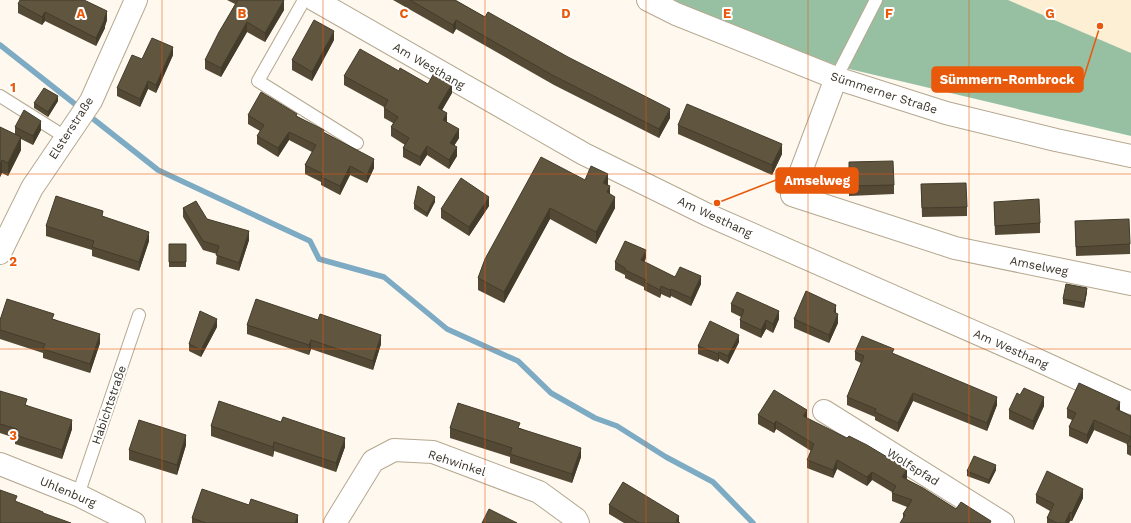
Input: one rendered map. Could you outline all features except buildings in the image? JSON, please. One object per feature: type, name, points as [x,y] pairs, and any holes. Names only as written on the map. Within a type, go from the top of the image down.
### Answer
[{"type":"street","name":"Elsterstraße","points":[[0,253],[32,188],[91,101],[136,0]]},
{"type":"street","name":"Am Westhang","points":[[315,0],[384,41],[597,161],[708,215],[1031,357],[1131,403]]},
{"type":"street","name":"Sümmerner Straße","points":[[648,0],[676,14],[836,78],[946,113],[1056,140],[1131,156]]},
{"type":"street","name":"Amselweg","points":[[836,78],[792,195],[955,248],[1131,284]]},
{"type":"street","name":"Wolfspfad","points":[[824,411],[1003,523]]},
{"type":"street","name":"Rehwinkel","points":[[335,523],[373,461],[394,450],[433,452],[539,492],[576,519],[578,523]]},
{"type":"street","name":"Uhlenburg","points":[[0,464],[78,495],[134,523]]},
{"type":"lane","points":[[304,0],[258,81],[357,143]]},
{"type":"lane","points":[[836,78],[876,0]]},
{"type":"lane","points":[[0,96],[70,132]]},
{"type":"lane","name":"Habichtstraße","points":[[78,495],[140,315]]},
{"type":"shaded area","points":[[1008,0],[1131,0],[1131,53]]},
{"type":"green space","points":[[670,0],[1008,0],[1131,53],[1131,136],[841,67],[682,6]]},
{"type":"waterway","points":[[0,45],[80,108]]},
{"type":"waterway","points":[[87,114],[158,170],[310,241],[319,259],[384,277],[447,329],[518,361],[551,393],[595,418],[617,426],[666,457],[713,482],[753,523]]},
{"type":"place","name":"Sümmern-Rombrock","points":[[1100,26]]},
{"type":"place","name":"Amselweg","points":[[717,203]]}]
